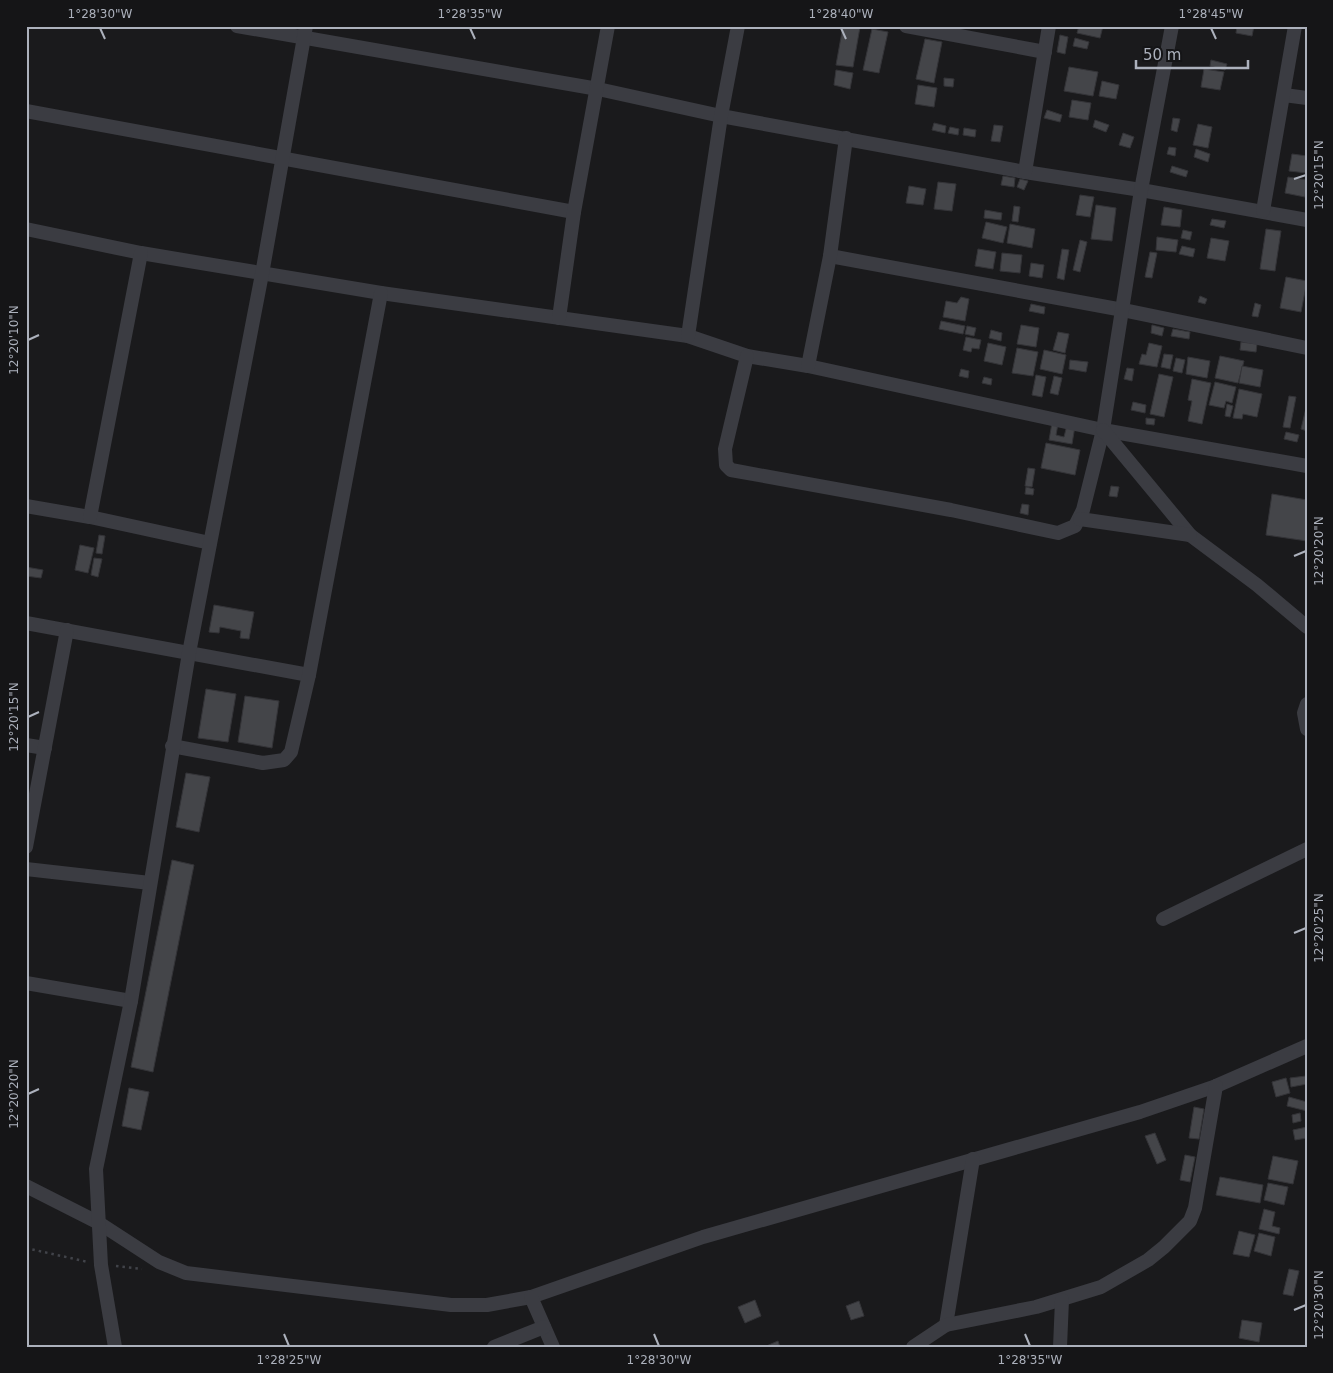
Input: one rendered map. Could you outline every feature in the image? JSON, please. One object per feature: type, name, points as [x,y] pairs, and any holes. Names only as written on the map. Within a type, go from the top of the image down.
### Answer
[{"type":"street","points":[[237,26],[305,32],[598,89],[720,116],[1025,172],[1141,190],[1307,220]]},
{"type":"street","points":[[559,318],[574,212],[608,26]]},
{"type":"street","points":[[688,336],[720,116],[738,26]]},
{"type":"street","points":[[906,26],[1045,52]]},
{"type":"street","points":[[1025,172],[1049,26]]},
{"type":"street","points":[[747,356],[726,449],[726,465],[731,470],[951,510],[1058,533],[1075,526],[1080,519],[1103,430],[1141,190],[1172,26]]},
{"type":"street","points":[[1263,211],[1295,26]]},
{"type":"street","points":[[115,1347],[101,1265],[96,1169],[131,1002],[172,746],[262,274],[305,32]]},
{"type":"street","points":[[1284,95],[1307,98]]},
{"type":"street","points":[[26,112],[574,212]]},
{"type":"street","points":[[808,366],[830,256],[846,138]]},
{"type":"street","points":[[26,230],[262,274],[381,293],[688,336],[747,356],[808,366],[1103,430],[1307,466]]},
{"type":"street","points":[[90,517],[142,253]]},
{"type":"street","points":[[830,256],[1123,310],[1307,348]]},
{"type":"street","points":[[172,746],[262,763],[284,760],[292,752],[296,741],[309,675],[381,293]]},
{"type":"street","points":[[1103,430],[1190,535],[1257,585],[1307,628]]},
{"type":"street","points":[[26,506],[90,517],[210,543]]},
{"type":"street","points":[[1080,519],[1190,535]]},
{"type":"street","points":[[26,623],[309,675]]},
{"type":"street","points":[[26,847],[66,630]]},
{"type":"street","points":[[1307,704],[1304,713],[1307,729]]},
{"type":"street","points":[[26,745],[45,748]]},
{"type":"street","points":[[1163,919],[1307,849]]},
{"type":"street","points":[[26,869],[150,883]]},
{"type":"street","points":[[26,983],[131,1002]]},
{"type":"street","points":[[26,1186],[99,1223],[159,1262],[186,1272],[451,1305],[487,1305],[531,1297],[703,1237],[1140,1112],[1216,1086],[1307,1046]]},
{"type":"street","points":[[913,1347],[946,1325],[997,1316],[1062,1300],[1101,1287],[1148,1260],[1190,1221],[1200,1189],[1216,1086]]},
{"type":"street","points":[[946,1325],[973,1159]]},
{"type":"street","points":[[531,1297],[553,1347]]},
{"type":"street","points":[[1060,1347],[1062,1300]]},
{"type":"street","points":[[494,1347],[544,1327]]},
{"type":"building","points":[[843,26],[860,27],[853,67],[836,65]]},
{"type":"building","points":[[1079,26],[1103,26],[1100,38],[1077,33]]},
{"type":"building","points":[[1237,26],[1254,26],[1252,36],[1236,33]]},
{"type":"building","points":[[872,29],[888,32],[879,73],[863,70]]},
{"type":"building","points":[[1060,35],[1068,37],[1065,54],[1057,52]]},
{"type":"building","points":[[1075,38],[1089,42],[1087,49],[1073,46]]},
{"type":"building","points":[[925,39],[942,42],[934,83],[916,79]]},
{"type":"building","points":[[1211,60],[1227,64],[1225,70],[1210,66]]},
{"type":"building","points":[[1069,67],[1098,72],[1093,96],[1064,91]]},
{"type":"building","points":[[1204,69],[1224,72],[1220,90],[1201,87]]},
{"type":"building","points":[[836,70],[853,73],[850,89],[834,85]]},
{"type":"building","points":[[944,78],[954,79],[953,87],[944,86]]},
{"type":"building","points":[[1102,81],[1119,85],[1116,99],[1099,96]]},
{"type":"building","points":[[918,85],[937,88],[934,107],[915,104]]},
{"type":"building","points":[[1072,100],[1091,103],[1088,120],[1069,117]]},
{"type":"building","points":[[1047,110],[1062,115],[1060,122],[1044,118]]},
{"type":"building","points":[[1173,118],[1180,119],[1177,132],[1171,130]]},
{"type":"building","points":[[1095,120],[1109,125],[1106,132],[1093,127]]},
{"type":"building","points":[[934,123],[946,126],[945,133],[932,130]]},
{"type":"building","points":[[1198,124],[1212,127],[1208,148],[1193,145]]},
{"type":"building","points":[[994,125],[1003,126],[1000,142],[991,141]]},
{"type":"building","points":[[950,127],[959,129],[958,135],[948,133]]},
{"type":"building","points":[[964,128],[976,130],[975,137],[963,135]]},
{"type":"building","points":[[1123,133],[1134,137],[1130,148],[1119,145]]},
{"type":"building","points":[[1169,147],[1176,148],[1175,156],[1167,154]]},
{"type":"building","points":[[1196,149],[1210,154],[1208,162],[1194,157]]},
{"type":"building","points":[[1292,154],[1307,156],[1307,173],[1289,171]]},
{"type":"building","points":[[1172,166],[1188,171],[1186,177],[1170,172]]},
{"type":"building","points":[[1003,176],[1015,178],[1014,187],[1001,185]]},
{"type":"building","points":[[1288,177],[1307,180],[1305,197],[1285,193]]},
{"type":"building","points":[[1020,179],[1028,181],[1024,190],[1017,187]]},
{"type":"building","points":[[938,182],[956,184],[952,211],[934,209]]},
{"type":"building","points":[[909,186],[926,189],[923,205],[906,203]]},
{"type":"building","points":[[1080,195],[1094,197],[1090,217],[1076,215]]},
{"type":"building","points":[[1096,205],[1116,208],[1112,241],[1091,239]]},
{"type":"building","points":[[1014,206],[1020,207],[1018,222],[1012,221]]},
{"type":"building","points":[[1164,207],[1182,210],[1180,227],[1161,225]]},
{"type":"building","points":[[985,210],[1002,213],[1001,220],[984,218]]},
{"type":"building","points":[[1212,219],[1226,221],[1224,228],[1210,225]]},
{"type":"building","points":[[986,222],[1007,227],[1003,243],[982,238]]},
{"type":"building","points":[[1010,224],[1035,229],[1032,248],[1007,243]]},
{"type":"building","points":[[1266,229],[1281,231],[1275,271],[1260,269]]},
{"type":"building","points":[[1183,230],[1192,232],[1190,240],[1181,238]]},
{"type":"building","points":[[1157,237],[1178,240],[1176,252],[1156,250]]},
{"type":"building","points":[[1211,238],[1229,241],[1225,261],[1207,258]]},
{"type":"building","points":[[1080,240],[1087,242],[1080,272],[1073,270]]},
{"type":"building","points":[[1182,246],[1195,249],[1193,257],[1179,254]]},
{"type":"building","points":[[978,249],[996,252],[993,269],[975,266]]},
{"type":"building","points":[[1062,249],[1069,250],[1064,280],[1057,278]]},
{"type":"building","points":[[1150,252],[1157,253],[1152,278],[1145,277]]},
{"type":"building","points":[[1002,253],[1022,255],[1020,273],[1000,271]]},
{"type":"building","points":[[1031,263],[1044,265],[1042,278],[1029,276]]},
{"type":"building","points":[[1286,277],[1307,281],[1301,312],[1280,308]]},
{"type":"building","points":[[1200,296],[1207,299],[1205,304],[1198,302]]},
{"type":"building","points":[[961,297],[969,299],[965,321],[943,317],[946,301],[957,303]]},
{"type":"building","points":[[1255,303],[1261,305],[1258,317],[1252,316]]},
{"type":"building","points":[[1031,304],[1045,307],[1044,314],[1029,311]]},
{"type":"building","points":[[941,321],[965,326],[963,334],[939,329]]},
{"type":"building","points":[[1021,325],[1039,328],[1036,347],[1017,344]]},
{"type":"building","points":[[1152,325],[1164,328],[1162,336],[1151,333]]},
{"type":"building","points":[[967,326],[976,328],[974,336],[965,334]]},
{"type":"building","points":[[1173,329],[1190,332],[1189,339],[1171,336]]},
{"type":"building","points":[[991,330],[1002,333],[1001,341],[989,338]]},
{"type":"building","points":[[1058,332],[1069,334],[1065,353],[1053,350]]},
{"type":"building","points":[[966,337],[981,340],[979,349],[972,348],[971,352],[963,350]]},
{"type":"building","points":[[1241,342],[1257,344],[1256,352],[1240,350]]},
{"type":"building","points":[[988,343],[1006,347],[1002,365],[984,361]]},
{"type":"building","points":[[1149,343],[1162,346],[1157,367],[1139,364],[1142,354],[1146,355]]},
{"type":"building","points":[[1017,348],[1038,352],[1033,376],[1012,373]]},
{"type":"building","points":[[1044,350],[1066,355],[1062,374],[1040,369]]},
{"type":"building","points":[[1164,354],[1173,355],[1170,369],[1161,367]]},
{"type":"building","points":[[1220,356],[1244,361],[1238,383],[1215,378]]},
{"type":"building","points":[[1188,357],[1210,361],[1207,378],[1186,374]]},
{"type":"building","points":[[1176,358],[1185,360],[1182,373],[1173,371]]},
{"type":"building","points":[[1070,360],[1088,362],[1086,372],[1069,369]]},
{"type":"building","points":[[1242,366],[1263,370],[1260,387],[1239,383]]},
{"type":"building","points":[[1127,368],[1134,369],[1132,381],[1124,379]]},
{"type":"building","points":[[961,369],[969,371],[968,378],[959,376]]},
{"type":"building","points":[[1159,374],[1173,377],[1164,417],[1150,414]]},
{"type":"building","points":[[1036,375],[1046,377],[1042,397],[1032,395]]},
{"type":"building","points":[[1054,376],[1062,378],[1058,395],[1050,393]]},
{"type":"building","points":[[984,377],[992,379],[991,385],[982,383]]},
{"type":"building","points":[[1192,379],[1211,383],[1202,424],[1188,421],[1192,401],[1188,400]]},
{"type":"building","points":[[1215,382],[1236,387],[1232,403],[1226,401],[1224,408],[1209,405]]},
{"type":"building","points":[[1239,389],[1262,394],[1257,417],[1243,414],[1242,419],[1233,418]]},
{"type":"building","points":[[1289,396],[1296,397],[1290,428],[1283,427]]},
{"type":"building","points":[[1133,402],[1146,405],[1145,413],[1131,410]]},
{"type":"building","points":[[1227,404],[1233,406],[1230,417],[1225,416]]},
{"type":"building","points":[[1307,404],[1307,431],[1301,429]]},
{"type":"building","points":[[1146,418],[1155,419],[1154,425],[1146,424]]},
{"type":"building","points":[[1052,423],[1058,424],[1056,435],[1064,437],[1067,425],[1075,426],[1072,444],[1049,440]]},
{"type":"building","points":[[1286,432],[1299,435],[1297,442],[1284,439]]},
{"type":"building","points":[[1046,443],[1080,450],[1075,475],[1041,468]]},
{"type":"building","points":[[1028,468],[1035,469],[1032,487],[1025,486]]},
{"type":"building","points":[[1111,486],[1119,487],[1117,497],[1109,496]]},
{"type":"building","points":[[1026,487],[1034,489],[1033,495],[1025,494]]},
{"type":"building","points":[[1272,494],[1307,500],[1307,541],[1266,535]]},
{"type":"building","points":[[1022,504],[1029,505],[1028,515],[1020,513]]},
{"type":"building","points":[[99,535],[105,536],[102,554],[96,553]]},
{"type":"building","points":[[80,545],[94,548],[88,573],[75,570]]},
{"type":"building","points":[[94,558],[102,559],[98,577],[91,575]]},
{"type":"building","points":[[26,567],[43,570],[41,578],[26,576]]},
{"type":"building","points":[[214,605],[254,612],[249,639],[240,638],[241,631],[220,627],[219,633],[209,632]]},
{"type":"building","points":[[206,689],[236,694],[228,742],[198,738]]},
{"type":"building","points":[[245,696],[279,701],[272,748],[238,742]]},
{"type":"building","points":[[186,773],[210,777],[199,832],[176,827]]},
{"type":"building","points":[[172,860],[194,865],[153,1072],[131,1067]]},
{"type":"building","points":[[1306,1076],[1307,1084],[1291,1087],[1290,1078]]},
{"type":"building","points":[[1286,1078],[1290,1093],[1276,1097],[1272,1082]]},
{"type":"building","points":[[129,1088],[149,1092],[141,1130],[122,1126]]},
{"type":"building","points":[[1289,1097],[1307,1102],[1307,1111],[1287,1106]]},
{"type":"building","points":[[1194,1107],[1204,1109],[1199,1139],[1189,1138]]},
{"type":"building","points":[[1300,1113],[1301,1121],[1293,1123],[1292,1115]]},
{"type":"building","points":[[1307,1127],[1307,1138],[1295,1140],[1293,1130]]},
{"type":"building","points":[[1155,1133],[1166,1160],[1157,1164],[1145,1136]]},
{"type":"building","points":[[1185,1155],[1195,1157],[1190,1182],[1180,1180]]},
{"type":"building","points":[[1273,1156],[1298,1161],[1293,1184],[1268,1179]]},
{"type":"building","points":[[1220,1177],[1263,1185],[1260,1203],[1216,1195]]},
{"type":"building","points":[[1268,1183],[1288,1187],[1284,1205],[1264,1200]]},
{"type":"building","points":[[1264,1209],[1275,1212],[1272,1226],[1280,1228],[1279,1234],[1259,1229]]},
{"type":"building","points":[[1239,1231],[1255,1235],[1249,1257],[1233,1254]]},
{"type":"building","points":[[1259,1233],[1275,1237],[1271,1256],[1254,1251]]},
{"type":"building","points":[[1289,1269],[1299,1271],[1293,1296],[1283,1294]]},
{"type":"building","points":[[755,1300],[761,1316],[745,1323],[738,1307]]},
{"type":"building","points":[[859,1301],[864,1316],[851,1320],[846,1306]]},
{"type":"building","points":[[1242,1320],[1262,1323],[1259,1342],[1239,1338]]},
{"type":"building","points":[[778,1341],[780,1347],[764,1347]]}]
